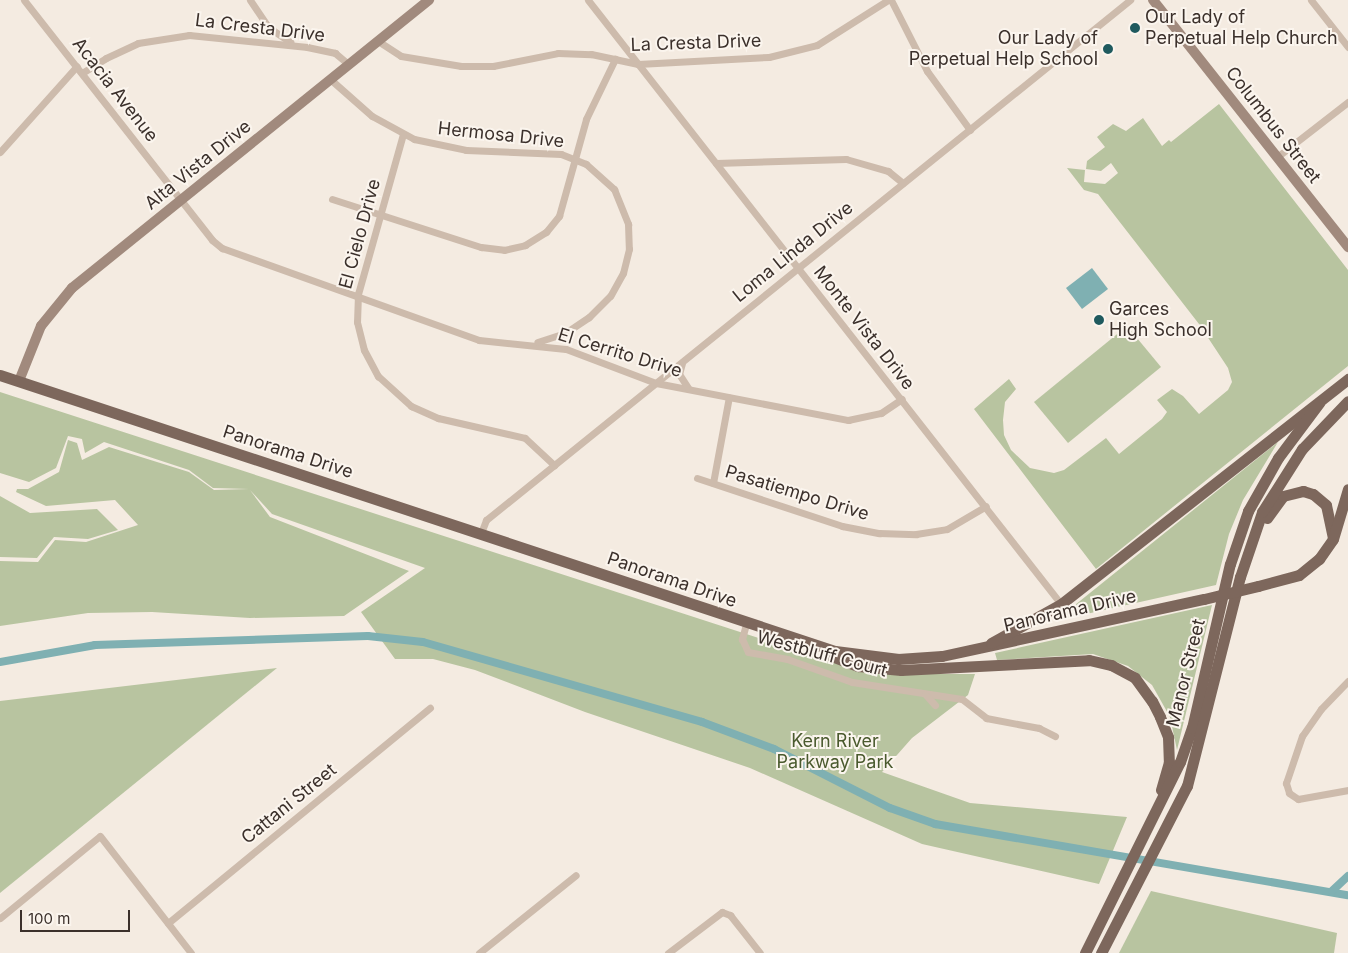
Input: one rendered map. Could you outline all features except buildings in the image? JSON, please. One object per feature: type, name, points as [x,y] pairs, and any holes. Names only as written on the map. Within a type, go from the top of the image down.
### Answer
[{"type":"main road","name":"Panorama Drive","points":[[0,375],[481,533],[749,625],[817,647],[860,655],[898,659],[976,650],[1287,580],[1304,572],[1319,559],[1334,539]]},
{"type":"main road","points":[[976,650],[1062,604],[1348,379]]},
{"type":"main road","name":"Manor Street","points":[[1101,953],[1162,836],[1196,761],[1251,544],[1262,512],[1276,485],[1330,417],[1348,401]]},
{"type":"main road","name":"Manor Street","points":[[1085,953],[1180,762],[1192,728],[1230,564],[1248,511],[1278,458],[1319,403]]},
{"type":"main road","points":[[1334,539],[1348,489]]},
{"type":"main road","points":[[1251,544],[1276,503],[1294,491],[1313,494],[1326,505],[1334,539]]},
{"type":"main road","points":[[749,625],[867,668],[902,670],[1089,660],[1111,665],[1135,678],[1145,690],[1168,737],[1169,762],[1159,806]]},
{"type":"street","name":"Acacia Avenue","points":[[24,0],[181,200]]},
{"type":"street","points":[[250,0],[261,19],[277,35],[307,47]]},
{"type":"street","name":"Alta Vista Drive","points":[[19,381],[33,342],[60,300],[428,0]]},
{"type":"street","name":"Monte Vista Drive","points":[[588,0],[1062,604]]},
{"type":"street","points":[[889,0],[930,77],[970,130]]},
{"type":"street","name":"La Cresta Drive","points":[[378,41],[401,56],[461,66],[493,66],[558,53],[615,59],[638,64],[769,56],[800,50],[832,37],[889,0]]},
{"type":"street","name":"Loma Linda Drive","points":[[481,533],[486,520],[1130,0]]},
{"type":"street","name":"Columbus Street","points":[[1153,0],[1348,247]]},
{"type":"street","points":[[1311,0],[1348,47]]},
{"type":"street","name":"La Cresta Drive","points":[[82,74],[120,50],[173,36],[208,35],[307,47],[336,53],[348,64]]},
{"type":"street","points":[[332,199],[481,247],[516,249],[536,240],[556,220],[564,205],[592,104],[615,59]]},
{"type":"street","points":[[0,152],[77,66]]},
{"type":"street","name":"Hermosa Drive","points":[[330,79],[372,116],[404,134],[446,147],[548,152],[576,159],[605,179],[620,200],[628,224],[627,261],[610,296],[589,317],[564,333],[525,344]]},
{"type":"street","points":[[1277,157],[1348,102]]},
{"type":"street","name":"El Cielo Drive","points":[[404,134],[358,294],[357,322],[364,350],[378,376],[399,398],[438,418],[525,438],[554,465]]},
{"type":"street","points":[[716,163],[846,159],[888,171],[903,183]]},
{"type":"street","name":"El Cerrito Drive","points":[[181,200],[222,248],[358,294],[479,340],[566,349],[656,383],[848,420],[871,417],[902,399]]},
{"type":"street","points":[[683,360],[679,374],[691,390]]},
{"type":"street","name":"Pasatiempo Drive","points":[[712,483],[729,397]]},
{"type":"street","name":"Pasatiempo Drive","points":[[697,478],[842,526],[879,534],[916,534],[947,529],[986,506]]},
{"type":"street","name":"Westbluff Court","points":[[749,625],[742,639],[748,652],[787,659],[852,682],[962,699],[986,718],[1048,730],[1055,736]]},
{"type":"street","points":[[1348,681],[1311,722],[1294,754],[1286,780],[1289,793],[1298,799],[1348,790]]},
{"type":"street","points":[[925,694],[935,704]]},
{"type":"street","name":"Cattani Street","points":[[168,923],[430,708]]},
{"type":"street","points":[[0,918],[100,836],[191,953]]},
{"type":"street","points":[[479,953],[576,875]]},
{"type":"street","points":[[668,953],[722,912],[730,915],[760,953]]},
{"type":"green space","points":[[1219,104],[1348,270],[1348,366],[1096,569],[974,409],[1009,379],[1016,389],[1005,402],[1003,420],[1004,435],[1011,450],[1030,468],[1054,473],[1064,470],[1106,438],[1119,454],[1162,419],[1167,412],[1157,400],[1172,389],[1183,396],[1199,414],[1228,390],[1232,382],[1228,368],[1199,324],[1098,194],[1084,190],[1067,168],[1085,170],[1084,182],[1105,184],[1118,173],[1111,163],[1101,171],[1086,169],[1087,161],[1105,147],[1097,137],[1113,124],[1126,131],[1143,118],[1162,146],[1169,140],[1171,142]]},
{"type":"green space","points":[[1127,326],[1161,367],[1068,443],[1034,402]]},
{"type":"green space","name":"Kern River Parkway Park","points":[[0,392],[860,671],[885,674],[975,674],[968,695],[912,738],[882,772],[970,803],[1127,817],[1099,884],[922,844],[750,768],[585,712],[475,670],[433,659],[395,659],[361,612],[425,568],[272,514],[250,490],[270,517],[409,571],[344,616],[250,618],[152,612],[88,613],[0,626],[0,561],[38,562],[55,540],[86,542],[138,525],[115,500],[46,506],[16,492],[17,489],[28,489],[59,472],[68,440],[77,443],[82,460],[109,447],[189,472],[214,490],[249,489],[213,488],[189,470],[104,442],[85,453],[82,439],[68,436],[56,468],[29,482],[0,473]]},
{"type":"green space","points":[[1278,442],[1243,500],[1229,534],[1216,585],[1055,621]]},
{"type":"green space","points":[[0,496],[30,513],[97,509],[118,530],[88,539],[54,537],[37,558],[0,557]]},
{"type":"green space","points":[[1212,605],[1177,750],[1170,717],[1152,685],[1128,666],[1093,654],[997,660],[995,653]]},
{"type":"green space","points":[[277,668],[0,893],[0,701]]},
{"type":"green space","points":[[1151,891],[1337,933],[1334,953],[1119,953]]},
{"type":"water","points":[[1092,268],[1108,289],[1082,309],[1066,288]]},
{"type":"waterway","points":[[0,662],[95,645],[368,636],[423,642],[702,722],[774,749],[890,808],[935,824],[1348,895]]},
{"type":"waterway","points":[[1332,891],[1348,876]]},
{"type":"place","name":"Our Lady of Perpetual Help Church","points":[[1135,28]]},
{"type":"place","name":"Our Lady of Perpetual Help School","points":[[1108,49]]},
{"type":"place","name":"Garces High School","points":[[1099,320]]}]
